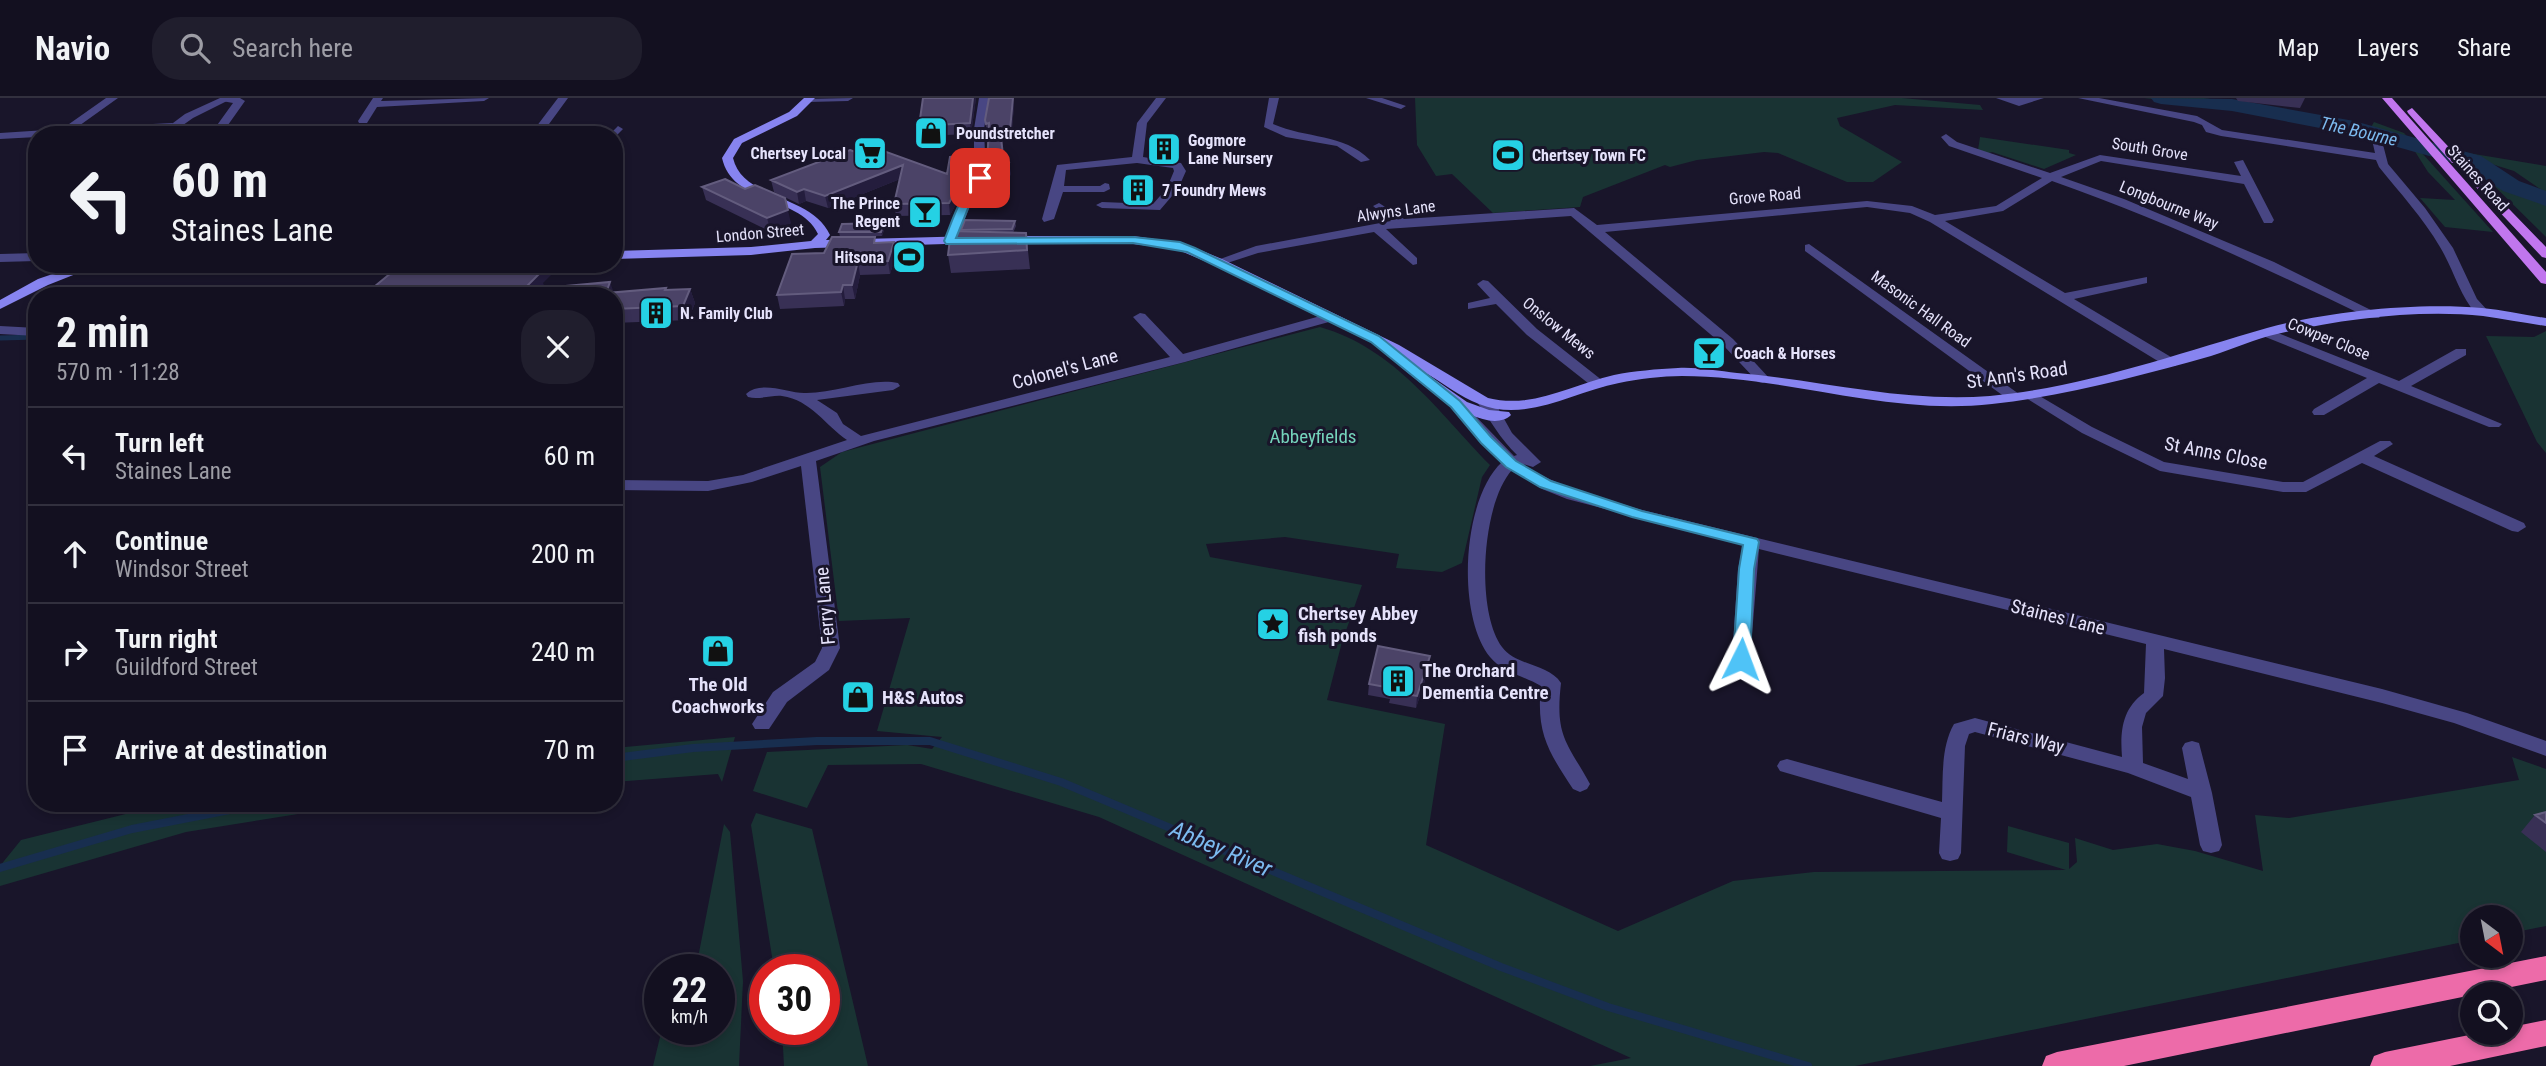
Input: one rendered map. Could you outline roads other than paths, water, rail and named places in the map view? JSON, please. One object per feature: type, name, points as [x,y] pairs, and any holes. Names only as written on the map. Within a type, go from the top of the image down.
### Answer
[{"type":"highway","points":[[2057,1066],[2546,968]]},
{"type":"highway","points":[[2385,1066],[2546,1033]]},
{"type":"main road","name":"Staines Road","points":[[2387,98],[2546,280]]},
{"type":"main road","name":"Staines Road","points":[[2400,98],[2546,254]]},
{"type":"main road","points":[[810,99],[793,114],[738,141],[731,148],[729,163],[733,175],[740,182],[806,213],[814,222],[810,228],[815,244]]},
{"type":"main road","points":[[2411,127],[2421,126],[2415,114]]},
{"type":"main road","name":"London Street","points":[[623,255],[732,252],[815,244],[1133,240],[1180,246],[1375,339]]},
{"type":"main road","points":[[35,287],[62,273]]},
{"type":"main road","points":[[51,279],[69,273]]},
{"type":"main road","points":[[0,305],[28,291]]},
{"type":"main road","name":"St Ann's Road","points":[[1495,415],[1529,411],[1553,399],[1633,375],[1681,372],[1763,379],[1913,401],[1963,402],[2031,395],[2102,381],[2268,333],[2334,319],[2434,310],[2542,319]]},
{"type":"main road","name":"Staines Lane","points":[[1375,339],[1439,373],[1483,401]]},
{"type":"main road","name":"Staines Lane","points":[[1375,339],[1456,404],[1473,412],[1495,415]]},
{"type":"main road","name":"St Ann's Road","points":[[1483,401],[1512,406],[1553,399]]},
{"type":"street","points":[[73,126],[113,98]]},
{"type":"street","points":[[174,126],[227,98],[240,101],[222,126]]},
{"type":"street","points":[[363,121],[377,101],[484,98]]},
{"type":"street","points":[[542,126],[563,98]]},
{"type":"street","points":[[810,99],[848,98]]},
{"type":"street","points":[[950,241],[964,206],[980,178],[979,129],[984,98]]},
{"type":"street","points":[[1137,160],[1142,123],[1161,98]]},
{"type":"street","points":[[1275,98],[1268,125],[1290,135],[1329,140],[1365,160]]},
{"type":"street","points":[[2001,98],[2019,103],[2039,98]]},
{"type":"street","points":[[2083,98],[2197,118],[2214,132],[2379,157]]},
{"type":"street","points":[[1377,99],[1401,106]]},
{"type":"street","points":[[0,136],[28,134]]},
{"type":"street","points":[[2374,134],[2379,157],[2448,248],[2471,300],[2482,312]]},
{"type":"street","name":"Longbourne Way","points":[[1946,137],[1953,144],[2051,177],[2196,233],[2374,315]]},
{"type":"street","points":[[1336,153],[1350,150]]},
{"type":"street","name":"South Grove","points":[[2051,177],[2101,158],[2248,180]]},
{"type":"street","points":[[1048,219],[1058,189],[1060,167],[1137,160],[1174,164],[1180,171],[1172,189],[1156,208],[1102,205]]},
{"type":"street","points":[[2239,162],[2268,220]]},
{"type":"street","name":"Grove Road","points":[[1934,219],[1999,209],[2051,177]]},
{"type":"street","points":[[1058,189],[1104,189],[1105,186]]},
{"type":"street","name":"Grove Road","points":[[1597,229],[1867,204],[1912,210],[1934,219],[2171,363]]},
{"type":"street","points":[[1379,206],[1401,223]]},
{"type":"street","name":"Alwyns Lane","points":[[1218,262],[1256,250],[1401,223],[1553,212],[1580,214],[1597,229]]},
{"type":"street","points":[[1377,228],[1413,261]]},
{"type":"street","points":[[1597,229],[1728,342],[1763,379]]},
{"type":"street","name":"Masonic Hall Road","points":[[1809,248],[2014,397]]},
{"type":"street","points":[[0,258],[28,257]]},
{"type":"street","points":[[392,287],[407,273]]},
{"type":"street","points":[[2060,298],[2142,280]]},
{"type":"street","name":"Onslow Mews","points":[[1483,284],[1532,331],[1598,384]]},
{"type":"street","name":"Onslow Mews","points":[[1473,306],[1498,300]]},
{"type":"street","points":[[1140,317],[1180,359]]},
{"type":"street","name":"Colonel's Lane","points":[[623,485],[708,486],[746,479],[859,441],[1180,359],[1331,317]]},
{"type":"street","points":[[0,330],[28,332]]},
{"type":"street","name":"Cowper Close","points":[[2268,333],[2494,424]]},
{"type":"street","points":[[2400,386],[2461,352]]},
{"type":"street","name":"Cowper Close","points":[[2319,412],[2378,377]]},
{"type":"street","points":[[802,398],[893,386]]},
{"type":"street","points":[[753,394],[784,392],[802,398],[859,441]]},
{"type":"street","points":[[816,456],[824,447],[834,421],[839,392]]},
{"type":"street","name":"St Anns Close","points":[[2031,395],[2075,424],[2160,466],[2299,488],[2306,488],[2385,444]]},
{"type":"street","name":"Staines Lane","points":[[1483,401],[1495,415],[1519,460]]},
{"type":"street","name":"Staines Lane","points":[[1456,404],[1486,440],[1519,460],[1546,484],[1637,514],[2382,695],[2546,749]]},
{"type":"street","name":"Ferry Lane","points":[[762,724],[780,697],[822,666],[831,649],[816,456]]},
{"type":"street","points":[[2362,457],[2518,527]]},
{"type":"street","points":[[1519,460],[1503,470],[1489,501],[1475,578],[1482,617],[1493,649],[1501,658],[1551,683],[1547,718],[1549,733],[1580,784]]},
{"type":"street","points":[[1741,659],[1746,569],[1752,542]]},
{"type":"street","points":[[2133,767],[2130,723],[2141,703],[2153,696],[2156,678],[2155,641]]},
{"type":"street","name":"Friars Way","points":[[1950,853],[1955,746],[1961,729],[1975,725],[2133,767],[2202,793]]},
{"type":"street","name":"Staines Lane","points":[[2519,738],[2546,742]]},
{"type":"street","points":[[2192,748],[2211,845]]},
{"type":"street","points":[[1787,766],[1952,813]]},
{"type":"waterway","name":"The Bourne","points":[[2161,98],[2232,105],[2354,128],[2473,161],[2511,186],[2546,199]]},
{"type":"waterway","points":[[0,338],[28,337]]},
{"type":"waterway","name":"Abbey River","points":[[623,757],[693,748],[817,741],[930,741],[1061,782],[1501,967],[1608,1007],[1808,1066]]},
{"type":"waterway","name":"Abbey River","points":[[0,868],[132,829],[220,812]]},
{"type":"place","name":"Poundstretcher","points":[[931,133]]},
{"type":"place","name":"Gogmore Lane Nursery","points":[[1164,149]]},
{"type":"place","name":"Chertsey Local","points":[[870,153]]},
{"type":"place","name":"Chertsey Town FC","points":[[1508,155]]},
{"type":"place","name":"7 Foundry Mews","points":[[1138,190]]},
{"type":"place","name":"The Prince Regent","points":[[925,212]]},
{"type":"place","name":"Hitsona","points":[[909,257]]},
{"type":"place","name":"N. Family Club","points":[[656,313]]},
{"type":"place","name":"Coach & Horses","points":[[1709,353]]},
{"type":"place","name":"Chertsey Abbey fish ponds","points":[[1273,624]]},
{"type":"place","name":"The Old Coachworks","points":[[718,651]]},
{"type":"place","name":"The Orchard Dementia Centre","points":[[1398,681]]},
{"type":"place","name":"H&S Autos","points":[[858,697]]},
{"type":"park label","name":"Abbeyfields","points":[[1313,436]]}]
